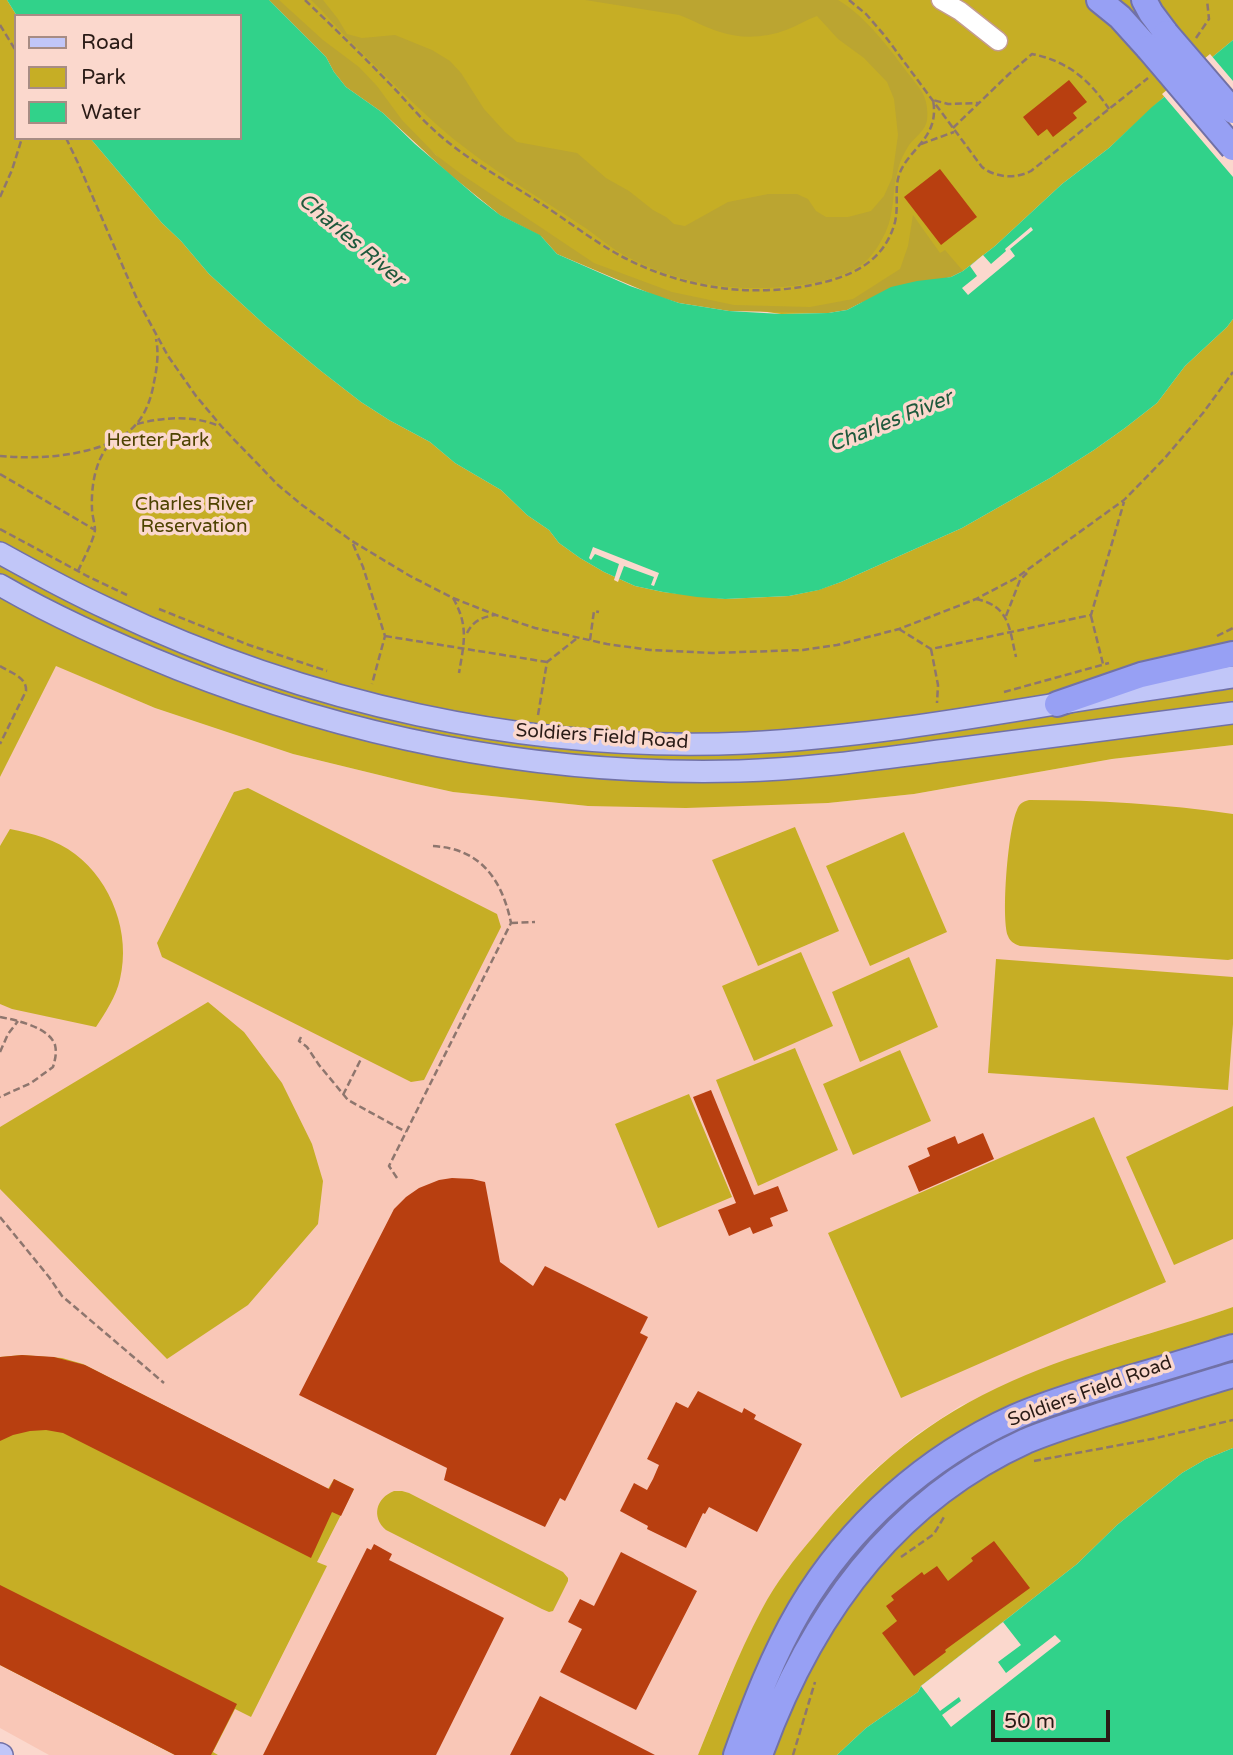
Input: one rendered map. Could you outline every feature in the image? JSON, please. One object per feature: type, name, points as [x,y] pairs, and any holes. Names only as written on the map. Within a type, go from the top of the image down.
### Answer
[{"type":"highway","points":[[1144,0],[1151,12],[1157,41],[1233,148]]},
{"type":"highway","points":[[1099,2],[1157,41],[1233,111]]},
{"type":"highway","points":[[1057,704],[1140,675],[1233,654]]},
{"type":"highway","points":[[1166,1367],[1233,1347]]},
{"type":"highway","name":"Soldiers Field Road","points":[[734,1755],[767,1676],[808,1597],[841,1551],[893,1497],[950,1453],[1014,1418],[1056,1401],[1166,1367]]},
{"type":"highway","name":"Soldiers Field Road","points":[[760,1755],[774,1720],[810,1668],[832,1609],[865,1564],[924,1504],[1000,1454],[1039,1436],[1233,1375]]},
{"type":"highway","points":[[777,1755],[810,1668]]},
{"type":"main road","name":"Soldiers Field Road","points":[[0,553],[109,610],[175,638],[298,683],[368,703],[450,721],[565,738],[677,744],[845,735],[1233,677]]},
{"type":"main road","name":"Soldiers Field Road","points":[[0,585],[84,628],[166,664],[284,708],[410,741],[531,762],[658,771],[742,771],[831,764],[1233,713]]},
{"type":"main road","name":"Soldiers Field Road","points":[[1166,1367],[1233,1336]]},
{"type":"lane","points":[[941,0],[960,11],[998,41]]},
{"type":"lane","points":[[166,664],[175,638]]},
{"type":"path","points":[[305,0],[434,130],[464,154],[620,255],[650,269],[692,283],[733,289],[779,290],[828,282],[860,269],[877,255],[889,235],[896,213],[899,176],[934,121],[933,100]]},
{"type":"path","points":[[849,0],[879,28],[986,170],[1001,176],[1020,176],[1031,171],[1149,77]]},
{"type":"path","points":[[1195,38],[1209,19],[1207,0]]},
{"type":"path","points":[[0,25],[14,48]]},
{"type":"path","points":[[921,144],[955,130],[979,103],[1032,54],[1051,58],[1082,76],[1109,108]]},
{"type":"path","points":[[933,100],[948,104],[979,103]]},
{"type":"path","points":[[0,197],[21,140]]},
{"type":"path","points":[[67,140],[136,299],[178,372],[222,427],[278,485],[352,541],[453,598],[535,628],[578,638],[650,650],[712,653],[803,650],[837,645],[899,629],[976,599],[1016,578],[1124,500],[1172,450],[1233,372]]},
{"type":"path","points":[[0,456],[16,458],[66,454],[97,448],[110,443],[137,424],[153,388],[158,358],[155,334]]},
{"type":"path","points":[[137,424],[184,418],[222,427]]},
{"type":"path","points":[[78,571],[95,530],[92,511],[94,480],[100,459],[110,443]]},
{"type":"path","points":[[0,474],[95,530]]},
{"type":"path","points":[[1003,692],[1061,678],[1103,664],[1091,615],[1124,500]]},
{"type":"path","points":[[0,529],[129,596]]},
{"type":"path","points":[[352,541],[385,635],[372,684]]},
{"type":"path","points":[[1006,617],[1020,580],[1032,567]]},
{"type":"path","points":[[453,598],[462,617],[465,636],[459,673]]},
{"type":"path","points":[[976,599],[988,601],[1006,617],[1016,657]]},
{"type":"path","points":[[154,608],[249,645],[335,673]]},
{"type":"path","points":[[590,640],[594,611],[599,612]]},
{"type":"path","points":[[465,636],[478,620],[496,615]]},
{"type":"path","points":[[899,629],[931,649],[1091,615]]},
{"type":"path","points":[[385,635],[547,662]]},
{"type":"path","points":[[540,715],[547,662],[578,638]]},
{"type":"path","points":[[931,649],[938,685],[937,703]]},
{"type":"path","points":[[0,666],[27,685],[0,744]]},
{"type":"path","points":[[397,1178],[389,1166],[511,923],[500,886],[489,872],[460,850],[432,846]]},
{"type":"path","points":[[511,923],[535,922]]},
{"type":"path","points":[[0,1017],[26,1023],[47,1034],[54,1041],[57,1054],[53,1068],[31,1083],[0,1097]]},
{"type":"path","points":[[0,1052],[8,1034],[18,1021]]},
{"type":"path","points":[[301,1037],[299,1041],[307,1047],[348,1100],[406,1132]]},
{"type":"path","points":[[343,1095],[360,1059]]},
{"type":"path","points":[[0,1217],[62,1296],[164,1383]]},
{"type":"path","points":[[1026,1462],[1152,1439],[1233,1420]]},
{"type":"path","points":[[898,1560],[934,1534],[946,1514]]},
{"type":"path","points":[[793,1755],[811,1693],[810,1668]]},
{"type":"shaded area","points":[[269,0],[279,0],[323,40],[359,67],[402,120],[436,155],[594,263],[672,292],[734,305],[810,307],[853,299],[900,269],[908,246],[913,215],[940,253],[945,250],[963,271],[951,277],[876,295],[847,310],[828,313],[729,311],[679,303],[656,296],[557,254],[540,235],[500,215],[448,173],[383,113],[346,87],[326,57]]},
{"type":"shaded area","points":[[311,0],[323,0],[347,34],[362,38],[395,35],[432,50],[450,61],[484,109],[517,142],[577,153],[606,178],[629,191],[674,224],[685,226],[728,202],[768,194],[797,194],[808,199],[816,211],[826,217],[848,217],[871,211],[884,196],[892,178],[898,135],[894,99],[887,82],[864,58],[838,39],[817,16],[778,33],[745,37],[715,30],[679,15],[585,0],[838,0],[869,25],[919,87],[926,101],[927,120],[925,127],[909,145],[901,160],[889,224],[877,248],[865,262],[850,272],[831,279],[786,287],[739,288],[701,283],[657,270],[617,251],[471,152],[414,103]]},
{"type":"shaded area","points":[[55,665],[155,708],[293,754],[453,792],[588,806],[828,803],[914,794],[1112,759],[1233,745],[1233,1307],[1077,1356],[960,1406],[916,1435],[873,1471],[844,1500],[788,1568],[762,1609],[726,1685],[698,1755],[49,1755],[0,1728],[0,777]]},
{"type":"green space","name":"Herter Park","points":[[0,0],[7,0],[16,14],[14,140],[92,140],[209,274],[321,371],[361,402],[430,442],[455,463],[501,490],[527,515],[549,530],[559,543],[580,558],[635,586],[725,599],[789,596],[841,582],[962,528],[1050,478],[1125,428],[1157,403],[1185,366],[1233,319],[1233,745],[1112,759],[914,794],[828,803],[686,808],[588,806],[453,792],[293,754],[155,708],[56,666],[0,777]]},
{"type":"green space","points":[[269,0],[1233,0],[1233,40],[963,271],[828,313],[781,314],[656,296],[500,215]]},
{"type":"green space","points":[[248,788],[497,914],[501,927],[424,1080],[411,1082],[162,957],[157,943],[234,792]]},
{"type":"green space","points":[[1029,800],[1131,803],[1233,814],[1233,959],[1020,946],[1010,940],[1005,911],[1008,853],[1018,808]]},
{"type":"green space","points":[[795,827],[839,931],[758,966],[712,860]]},
{"type":"green space","points":[[10,829],[44,838],[75,854],[99,879],[116,910],[123,944],[123,962],[118,986],[96,1027],[0,1004],[0,846]]},
{"type":"green space","points":[[904,832],[947,932],[870,966],[826,866]]},
{"type":"green space","points":[[801,952],[833,1026],[754,1061],[722,986]]},
{"type":"green space","points":[[909,957],[938,1027],[860,1062],[832,992]]},
{"type":"green space","points":[[996,959],[1233,977],[1228,1090],[988,1073]]},
{"type":"green space","points":[[208,1002],[244,1032],[282,1083],[312,1144],[323,1181],[318,1224],[248,1305],[167,1359],[0,1189],[0,1127]]},
{"type":"green space","points":[[795,1048],[838,1150],[758,1186],[716,1080]]},
{"type":"green space","points":[[900,1050],[931,1121],[853,1155],[823,1084]]},
{"type":"green space","points":[[689,1094],[732,1197],[658,1228],[615,1124]]},
{"type":"green space","points":[[1233,1106],[1233,1239],[1174,1265],[1126,1157]]},
{"type":"green space","points":[[1094,1117],[1166,1282],[901,1398],[828,1233]]},
{"type":"green space","points":[[1233,1307],[1233,1448],[1182,1473],[1117,1525],[1077,1564],[921,1686],[918,1692],[866,1728],[837,1755],[698,1755],[744,1645],[779,1581],[835,1511],[903,1446],[954,1411],[1012,1381],[1094,1350]]},
{"type":"green space","points":[[22,1355],[62,1358],[83,1364],[328,1489],[334,1479],[354,1489],[317,1562],[327,1566],[251,1717],[235,1709],[213,1752],[218,1755],[175,1755],[0,1665],[0,1357]]},
{"type":"green space","points":[[394,1491],[409,1493],[563,1572],[568,1581],[553,1611],[542,1609],[386,1530],[378,1519],[378,1508],[383,1498]]},
{"type":"water","name":"Charles River","points":[[7,0],[269,0],[326,57],[346,87],[383,113],[478,198],[500,215],[540,235],[557,254],[630,286],[679,303],[729,311],[781,314],[847,310],[891,287],[951,277],[963,271],[1233,40],[1233,319],[1185,366],[1157,403],[1125,428],[1050,478],[962,528],[841,582],[789,596],[725,599],[635,586],[580,558],[559,543],[549,530],[527,515],[501,490],[455,463],[430,442],[361,402],[321,371],[209,274],[92,140],[242,140],[242,14],[16,14]]},
{"type":"water","points":[[1233,1448],[1233,1755],[837,1755],[866,1728],[918,1692],[921,1686],[1077,1564],[1117,1525],[1182,1473]]},
{"type":"pier","points":[[1210,54],[1233,81],[1233,177],[1162,94]]},
{"type":"pier","points":[[1031,227],[1033,230],[1010,249],[1015,256],[968,295],[962,288],[977,276],[970,266],[983,255],[991,264]]},
{"type":"pier","points":[[593,547],[659,573],[654,586],[651,585],[654,577],[624,566],[618,582],[614,580],[619,564],[595,554],[591,560],[589,558]]},
{"type":"pier","points":[[1003,1622],[1021,1645],[998,1662],[1006,1673],[1055,1635],[1061,1641],[951,1727],[942,1715],[961,1701],[959,1697],[940,1711],[921,1686]]},
{"type":"building","points":[[1069,80],[1087,102],[1073,113],[1077,118],[1053,137],[1047,129],[1038,136],[1023,117]]},
{"type":"building","points":[[940,169],[977,217],[941,245],[904,197]]},
{"type":"building","points":[[711,1090],[754,1195],[778,1186],[788,1211],[770,1218],[773,1226],[753,1234],[750,1227],[729,1236],[718,1210],[736,1203],[693,1097]]},
{"type":"building","points":[[983,1133],[994,1159],[919,1192],[908,1166],[930,1156],[927,1148],[955,1136],[958,1144]]},
{"type":"building","points":[[452,1178],[485,1182],[500,1262],[533,1286],[545,1266],[648,1317],[640,1333],[648,1337],[565,1501],[560,1498],[545,1527],[444,1480],[447,1468],[299,1395],[394,1209],[419,1188]]},
{"type":"building","points":[[0,1357],[54,1357],[85,1365],[329,1489],[334,1479],[354,1489],[341,1516],[332,1512],[311,1558],[63,1433],[30,1431],[0,1441]]},
{"type":"building","points":[[698,1391],[742,1413],[744,1408],[756,1415],[754,1419],[802,1444],[757,1532],[709,1507],[705,1514],[703,1513],[686,1548],[647,1529],[648,1526],[620,1511],[634,1483],[647,1490],[653,1479],[659,1465],[647,1459],[676,1402],[688,1408]]},
{"type":"building","points":[[994,1541],[1030,1588],[914,1676],[882,1633],[897,1621],[886,1606],[894,1600],[891,1596],[922,1572],[924,1575],[937,1566],[948,1581],[973,1561],[971,1558]]},
{"type":"building","points":[[374,1544],[392,1554],[389,1560],[504,1618],[436,1755],[263,1755],[367,1548],[371,1550]]},
{"type":"building","points":[[621,1552],[697,1591],[636,1710],[560,1672],[582,1629],[568,1622],[580,1599],[594,1606]]},
{"type":"building","points":[[0,1585],[237,1704],[211,1755],[175,1755],[0,1665]]},
{"type":"building","points":[[540,1696],[655,1755],[510,1755]]},
{"type":"park label","name":"Charles River Reservation","points":[[194,516]]}]
